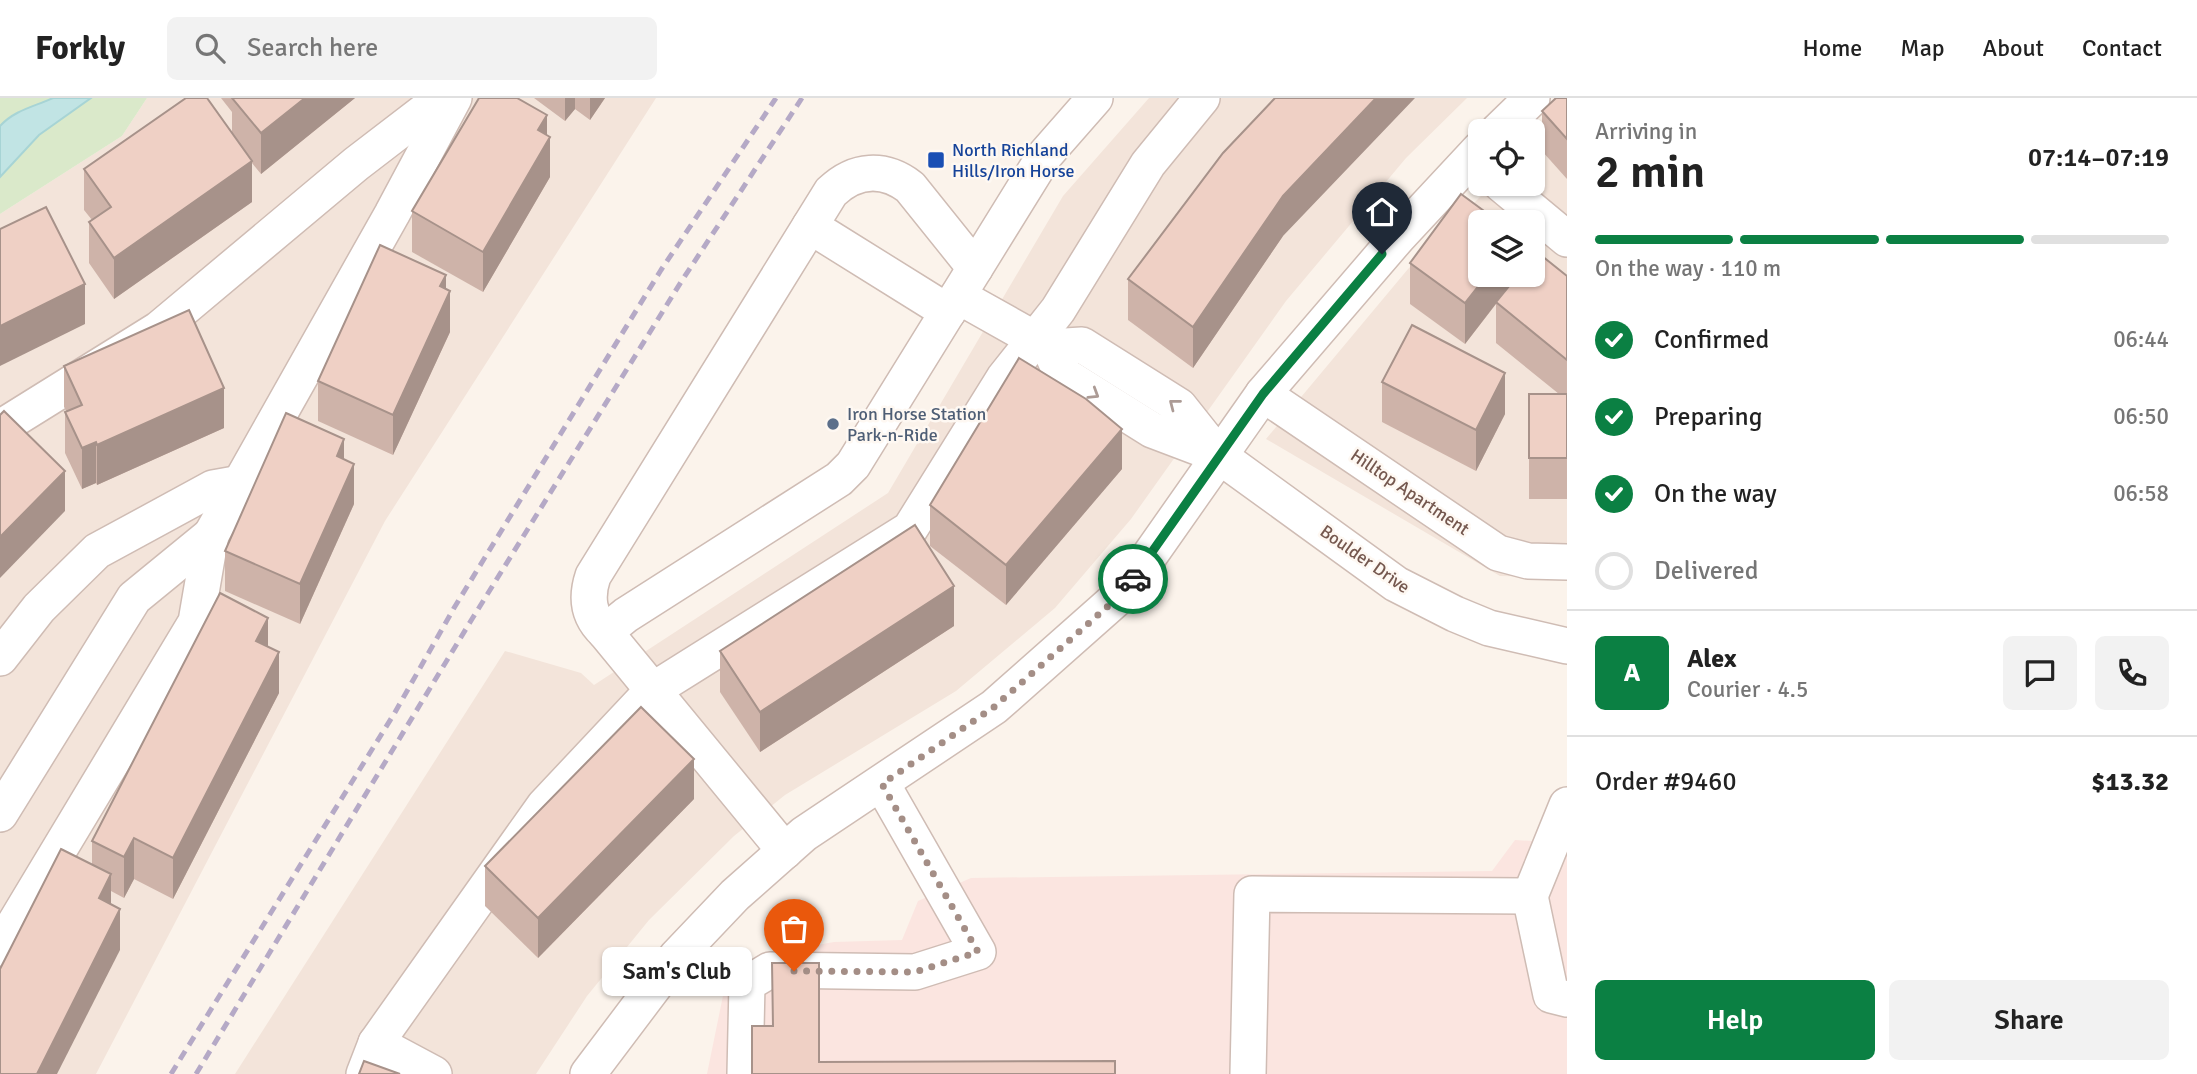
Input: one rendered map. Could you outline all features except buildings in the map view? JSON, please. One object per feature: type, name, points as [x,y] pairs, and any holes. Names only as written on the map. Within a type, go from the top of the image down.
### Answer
[{"type":"street","points":[[0,428],[159,330],[356,164],[442,98]]},
{"type":"street","points":[[1,943],[196,622],[211,535],[392,214],[454,98]]},
{"type":"street","points":[[605,632],[626,615],[839,479],[853,465],[1045,156],[1096,98]]},
{"type":"street","points":[[434,1074],[370,1058],[544,806],[653,690],[910,529],[1003,378],[1042,343],[1058,310],[1147,164],[1202,98]]},
{"type":"street","points":[[1511,119],[1532,98]]},
{"type":"street","points":[[356,164],[372,177],[392,214]]},
{"type":"street","points":[[587,1074],[677,956],[735,895],[804,834],[994,707],[1124,592],[1263,394],[1389,246],[1468,167]]},
{"type":"street","points":[[785,851],[598,626],[590,610],[589,588],[593,576],[831,192],[848,178],[870,173],[891,176],[910,187],[960,292]]},
{"type":"street","points":[[1515,196],[1567,239]]},
{"type":"street","points":[[810,226],[960,292],[1042,343]]},
{"type":"street","name":"Boulder Drive","points":[[1042,343],[1061,373],[1153,430],[1218,455],[1396,584],[1489,628],[1567,646]]},
{"type":"street","name":"Hilltop Apartment","points":[[1263,394],[1499,553],[1528,561],[1567,562]]},
{"type":"street","points":[[0,658],[39,608],[97,551],[213,488],[241,483]]},
{"type":"street","points":[[0,814],[134,598],[211,535]]},
{"type":"street","points":[[745,1074],[747,984],[770,970],[915,972],[978,952],[882,784]]},
{"type":"street","points":[[1567,805],[1530,896],[1551,995],[1567,999]]},
{"type":"street","points":[[1248,1074],[1252,894],[1530,896]]},
{"type":"shaded area","points":[[147,98],[656,98],[385,521],[96,1074],[0,1074],[0,214],[122,136]]},
{"type":"shaded area","points":[[1149,98],[1467,98],[1406,158],[1286,301],[1131,519],[1055,608],[956,691],[785,795],[734,836],[649,920],[587,996],[536,1074],[235,1074],[505,651],[581,673],[594,685],[888,493],[1063,196]]},
{"type":"shaded area","points":[[1567,109],[1567,577],[1500,576],[1266,439],[1408,269],[1481,196],[1545,196],[1545,131]]},
{"type":"shaded area","points":[[1515,840],[1567,843],[1567,1074],[707,1074],[726,981],[756,956],[834,942],[902,940],[918,901],[971,878],[1492,871]]},
{"type":"green space","points":[[0,98],[147,98],[122,136],[0,214]]},
{"type":"water","points":[[53,98],[91,98],[39,135],[0,177],[0,126],[18,112]]},
{"type":"railway","points":[[171,1074],[394,714],[454,608],[661,270],[776,98]]},
{"type":"railway","points":[[196,1074],[472,619],[681,282],[802,98]]},
{"type":"way so far","points":[[794,971],[915,972],[978,952],[882,784],[994,707],[1124,592],[1133,579]]},
{"type":"place","name":"North Richland Hills/Iron Horse","points":[[936,160]]},
{"type":"place","name":"Iron Horse Station Park-n-Ride","points":[[833,424]]},
{"type":"place","name":"Sam's Club","points":[[794,971]]},
{"type":"route","points":[[1133,579],[1263,394],[1382,254]]}]
